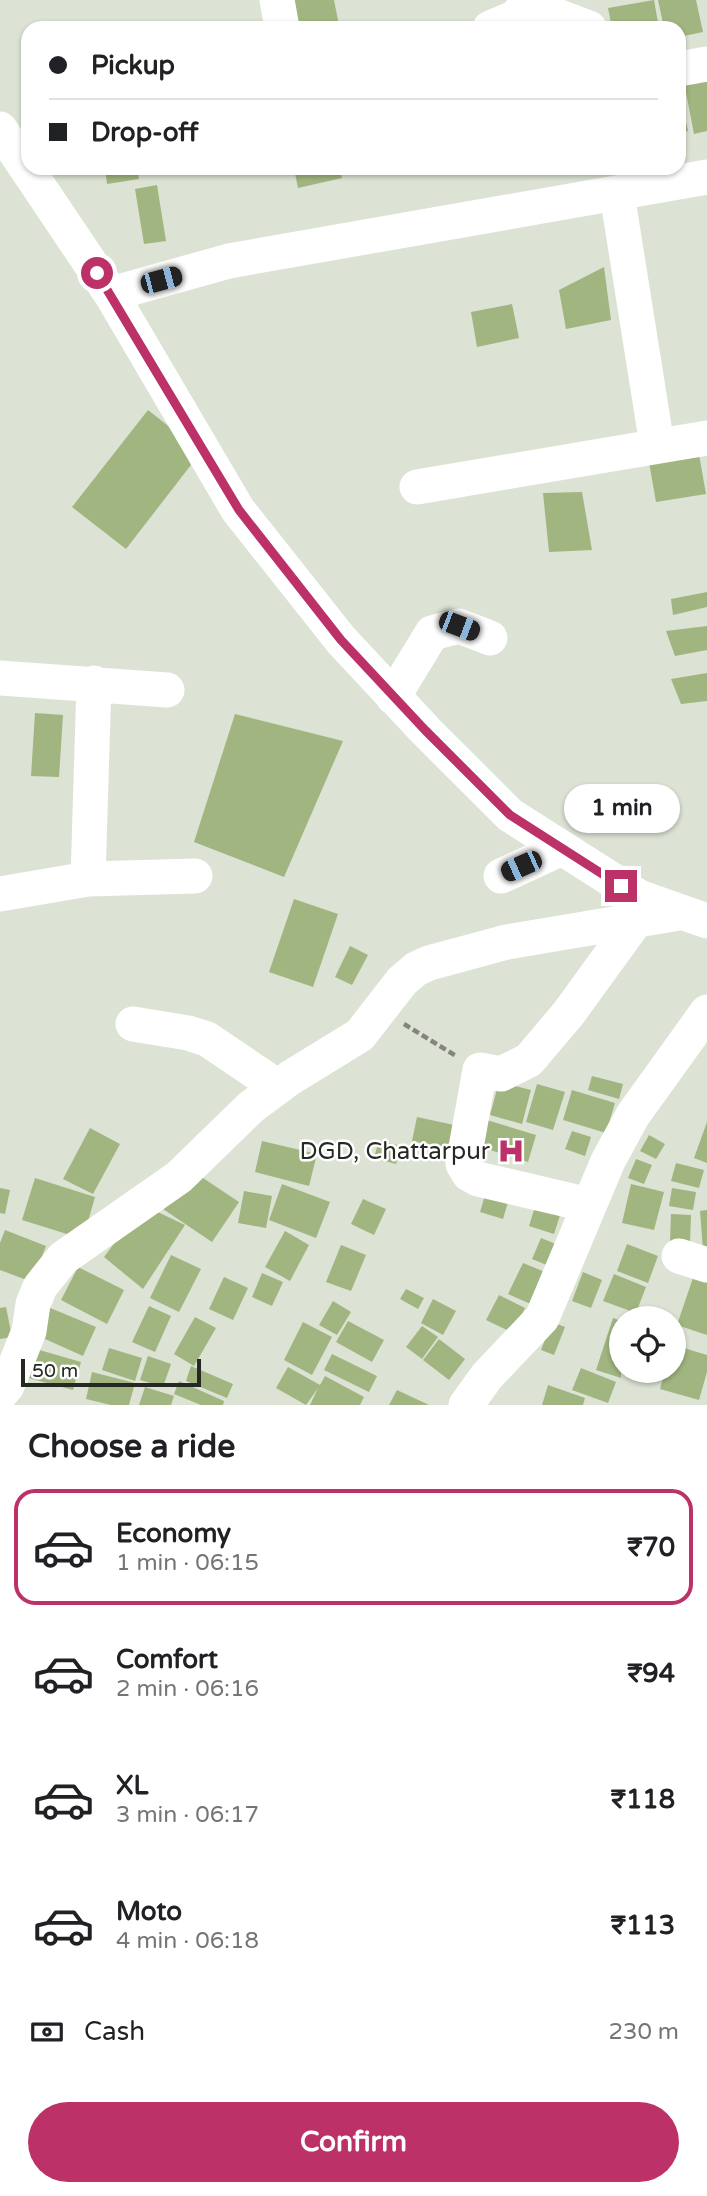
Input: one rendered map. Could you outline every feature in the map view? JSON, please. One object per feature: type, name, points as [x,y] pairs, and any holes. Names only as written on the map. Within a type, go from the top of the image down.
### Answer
[{"type":"street","points":[[277,0],[281,21]]},
{"type":"street","points":[[507,21],[516,17],[529,3],[572,21]]},
{"type":"street","points":[[686,68],[707,64]]},
{"type":"street","points":[[0,124],[21,120]]},
{"type":"street","points":[[0,129],[21,160]]},
{"type":"street","points":[[31,175],[111,294],[239,510],[333,631],[393,697],[510,815],[639,897],[695,917]]},
{"type":"street","points":[[111,294],[229,261],[707,177]]},
{"type":"street","points":[[617,194],[657,445]]},
{"type":"street","points":[[416,487],[707,438]]},
{"type":"street","points":[[393,697],[432,633],[459,626],[490,638]]},
{"type":"street","points":[[0,678],[167,690]]},
{"type":"street","points":[[88,879],[94,683]]},
{"type":"street","points":[[501,876],[562,848]]},
{"type":"street","points":[[0,894],[88,879],[195,876]]},
{"type":"street","points":[[0,1394],[7,1387],[29,1331],[33,1304],[40,1287],[63,1258],[179,1177],[251,1107],[313,1063],[360,1035],[402,981],[429,963],[506,942],[637,919],[695,917]]},
{"type":"street","points":[[589,1205],[469,1174],[463,1164],[480,1070],[501,1073],[529,1060],[568,1014],[637,919]]},
{"type":"street","points":[[466,1405],[487,1377],[542,1318],[608,1161],[634,1115],[707,1012]]},
{"type":"street","points":[[132,1024],[188,1033],[207,1039],[278,1087]]},
{"type":"path","points":[[380,1009],[480,1070]]},
{"type":"building","points":[[290,0],[334,0],[338,21],[294,21]]},
{"type":"building","points":[[654,0],[658,21],[611,21],[608,8]]},
{"type":"building","points":[[658,0],[696,0],[703,32],[686,36],[686,21],[662,21]]},
{"type":"building","points":[[707,78],[707,131],[694,134],[686,82]]},
{"type":"building","points":[[106,175],[138,175],[139,179],[107,184]]},
{"type":"building","points":[[295,175],[341,175],[342,178],[298,188]]},
{"type":"building","points":[[157,185],[166,241],[144,244],[135,189]]},
{"type":"building","points":[[604,267],[611,320],[566,329],[559,290]]},
{"type":"building","points":[[512,304],[519,338],[477,347],[471,312]]},
{"type":"building","points":[[148,410],[201,452],[126,549],[72,507]]},
{"type":"building","points":[[697,443],[706,494],[656,502],[647,451]]},
{"type":"building","points":[[582,492],[592,550],[549,552],[543,493]]},
{"type":"building","points":[[707,592],[707,607],[673,615],[671,599]]},
{"type":"building","points":[[707,626],[707,650],[675,656],[666,631]]},
{"type":"building","points":[[707,673],[707,701],[681,704],[671,679]]},
{"type":"building","points":[[35,713],[63,715],[59,777],[31,776]]},
{"type":"building","points":[[235,714],[343,741],[284,877],[194,842]]},
{"type":"building","points":[[294,899],[338,914],[313,987],[269,972]]},
{"type":"building","points":[[350,946],[368,955],[352,985],[335,977]]},
{"type":"building","points":[[592,1076],[623,1084],[619,1099],[588,1090]]},
{"type":"building","points":[[499,1082],[531,1090],[522,1124],[490,1115]]},
{"type":"building","points":[[537,1084],[565,1092],[553,1130],[526,1122]]},
{"type":"building","points":[[572,1090],[615,1103],[606,1133],[563,1120]]},
{"type":"building","points":[[417,1117],[454,1125],[449,1149],[412,1141]]},
{"type":"building","points":[[480,1118],[536,1135],[528,1162],[471,1144]]},
{"type":"building","points":[[707,1122],[707,1163],[694,1158]]},
{"type":"building","points":[[90,1128],[120,1144],[93,1194],[63,1179]]},
{"type":"building","points":[[572,1131],[591,1137],[585,1156],[565,1149]]},
{"type":"building","points":[[649,1135],[665,1144],[656,1159],[640,1151]]},
{"type":"building","points":[[379,1140],[401,1146],[396,1164],[374,1158]]},
{"type":"building","points":[[262,1141],[317,1154],[309,1186],[255,1172]]},
{"type":"building","points":[[636,1159],[652,1165],[644,1184],[628,1178]]},
{"type":"building","points":[[676,1163],[704,1170],[699,1188],[671,1181]]},
{"type":"building","points":[[191,1170],[239,1202],[212,1242],[163,1209]]},
{"type":"building","points":[[35,1178],[95,1197],[83,1239],[22,1220]]},
{"type":"building","points":[[282,1184],[330,1202],[316,1238],[269,1220]]},
{"type":"building","points":[[631,1184],[664,1192],[654,1230],[622,1223]]},
{"type":"building","points":[[0,1188],[10,1190],[5,1214],[0,1213]]},
{"type":"building","points":[[672,1188],[696,1192],[693,1210],[669,1206]]},
{"type":"building","points":[[244,1191],[272,1196],[266,1228],[238,1223]]},
{"type":"building","points":[[486,1192],[509,1199],[503,1219],[480,1212]]},
{"type":"building","points":[[538,1197],[563,1206],[554,1234],[529,1226]]},
{"type":"building","points":[[363,1199],[386,1209],[374,1235],[351,1224]]},
{"type":"building","points":[[143,1205],[185,1225],[143,1289],[104,1257]]},
{"type":"building","points":[[707,1210],[707,1250],[703,1250],[700,1211]]},
{"type":"building","points":[[671,1214],[691,1215],[690,1244],[670,1243]]},
{"type":"building","points":[[5,1230],[46,1246],[32,1282],[0,1270],[0,1243]]},
{"type":"building","points":[[285,1231],[309,1245],[290,1281],[265,1267]]},
{"type":"building","points":[[541,1238],[563,1247],[554,1268],[532,1259]]},
{"type":"building","points":[[627,1244],[658,1256],[648,1283],[617,1271]]},
{"type":"building","points":[[341,1245],[366,1255],[351,1291],[326,1282]]},
{"type":"building","points":[[171,1255],[201,1269],[179,1312],[150,1298]]},
{"type":"building","points":[[523,1263],[550,1274],[535,1306],[508,1294]]},
{"type":"building","points":[[697,1266],[707,1270],[707,1335],[686,1328],[686,1306],[683,1306]]},
{"type":"building","points":[[78,1267],[124,1290],[107,1324],[61,1300]]},
{"type":"building","points":[[583,1272],[602,1280],[591,1308],[572,1301]]},
{"type":"building","points":[[262,1273],[283,1282],[272,1306],[252,1297]]},
{"type":"building","points":[[614,1274],[646,1287],[639,1306],[617,1306],[603,1301]]},
{"type":"building","points":[[224,1277],[248,1288],[233,1320],[209,1309]]},
{"type":"building","points":[[406,1289],[424,1298],[418,1309],[400,1299]]},
{"type":"building","points":[[499,1295],[525,1308],[513,1333],[486,1320]]},
{"type":"building","points":[[433,1299],[456,1311],[443,1335],[421,1323]]},
{"type":"building","points":[[333,1301],[351,1312],[337,1335],[319,1325]]},
{"type":"building","points":[[149,1306],[171,1316],[155,1352],[132,1342]]},
{"type":"building","points":[[6,1307],[12,1337],[0,1339],[0,1308]]},
{"type":"building","points":[[48,1307],[96,1327],[83,1356],[36,1335]]},
{"type":"building","points":[[195,1317],[216,1328],[194,1366],[174,1354]]},
{"type":"building","points":[[348,1321],[384,1340],[372,1362],[336,1342]]},
{"type":"building","points":[[303,1322],[332,1337],[312,1375],[284,1360]]},
{"type":"building","points":[[552,1322],[565,1327],[554,1355],[541,1350]]},
{"type":"building","points":[[422,1326],[438,1337],[422,1359],[406,1347]]},
{"type":"building","points":[[609,1330],[609,1374],[596,1370]]},
{"type":"building","points":[[439,1339],[465,1359],[449,1380],[423,1360]]},
{"type":"building","points":[[29,1347],[81,1362],[73,1390],[21,1376]]},
{"type":"building","points":[[109,1348],[142,1358],[135,1381],[102,1370]]},
{"type":"building","points":[[686,1349],[707,1355],[707,1372],[699,1400],[660,1389],[662,1383],[686,1383]]},
{"type":"building","points":[[332,1354],[377,1376],[369,1392],[324,1370]]},
{"type":"building","points":[[148,1356],[171,1364],[163,1387],[140,1380]]},
{"type":"building","points":[[191,1366],[233,1384],[227,1398],[186,1381]]},
{"type":"building","points":[[288,1367],[320,1385],[325,1376],[364,1397],[360,1405],[310,1405],[318,1388],[306,1405],[276,1388]]},
{"type":"building","points":[[581,1368],[609,1379],[609,1383],[616,1383],[608,1403],[572,1390]]},
{"type":"building","points":[[92,1372],[135,1383],[129,1405],[111,1405],[86,1399]]},
{"type":"building","points":[[179,1381],[224,1401],[223,1405],[201,1405],[174,1394]]},
{"type":"building","points":[[548,1385],[585,1398],[583,1405],[542,1405]]},
{"type":"building","points":[[145,1387],[174,1396],[171,1405],[139,1405]]},
{"type":"building","points":[[397,1390],[429,1405],[389,1405]]},
{"type":"place","name":"DGD, Chattarpur","points":[[511,1151]]},
{"type":"route","points":[[97,273],[239,510],[341,640],[510,815],[621,886]]}]
